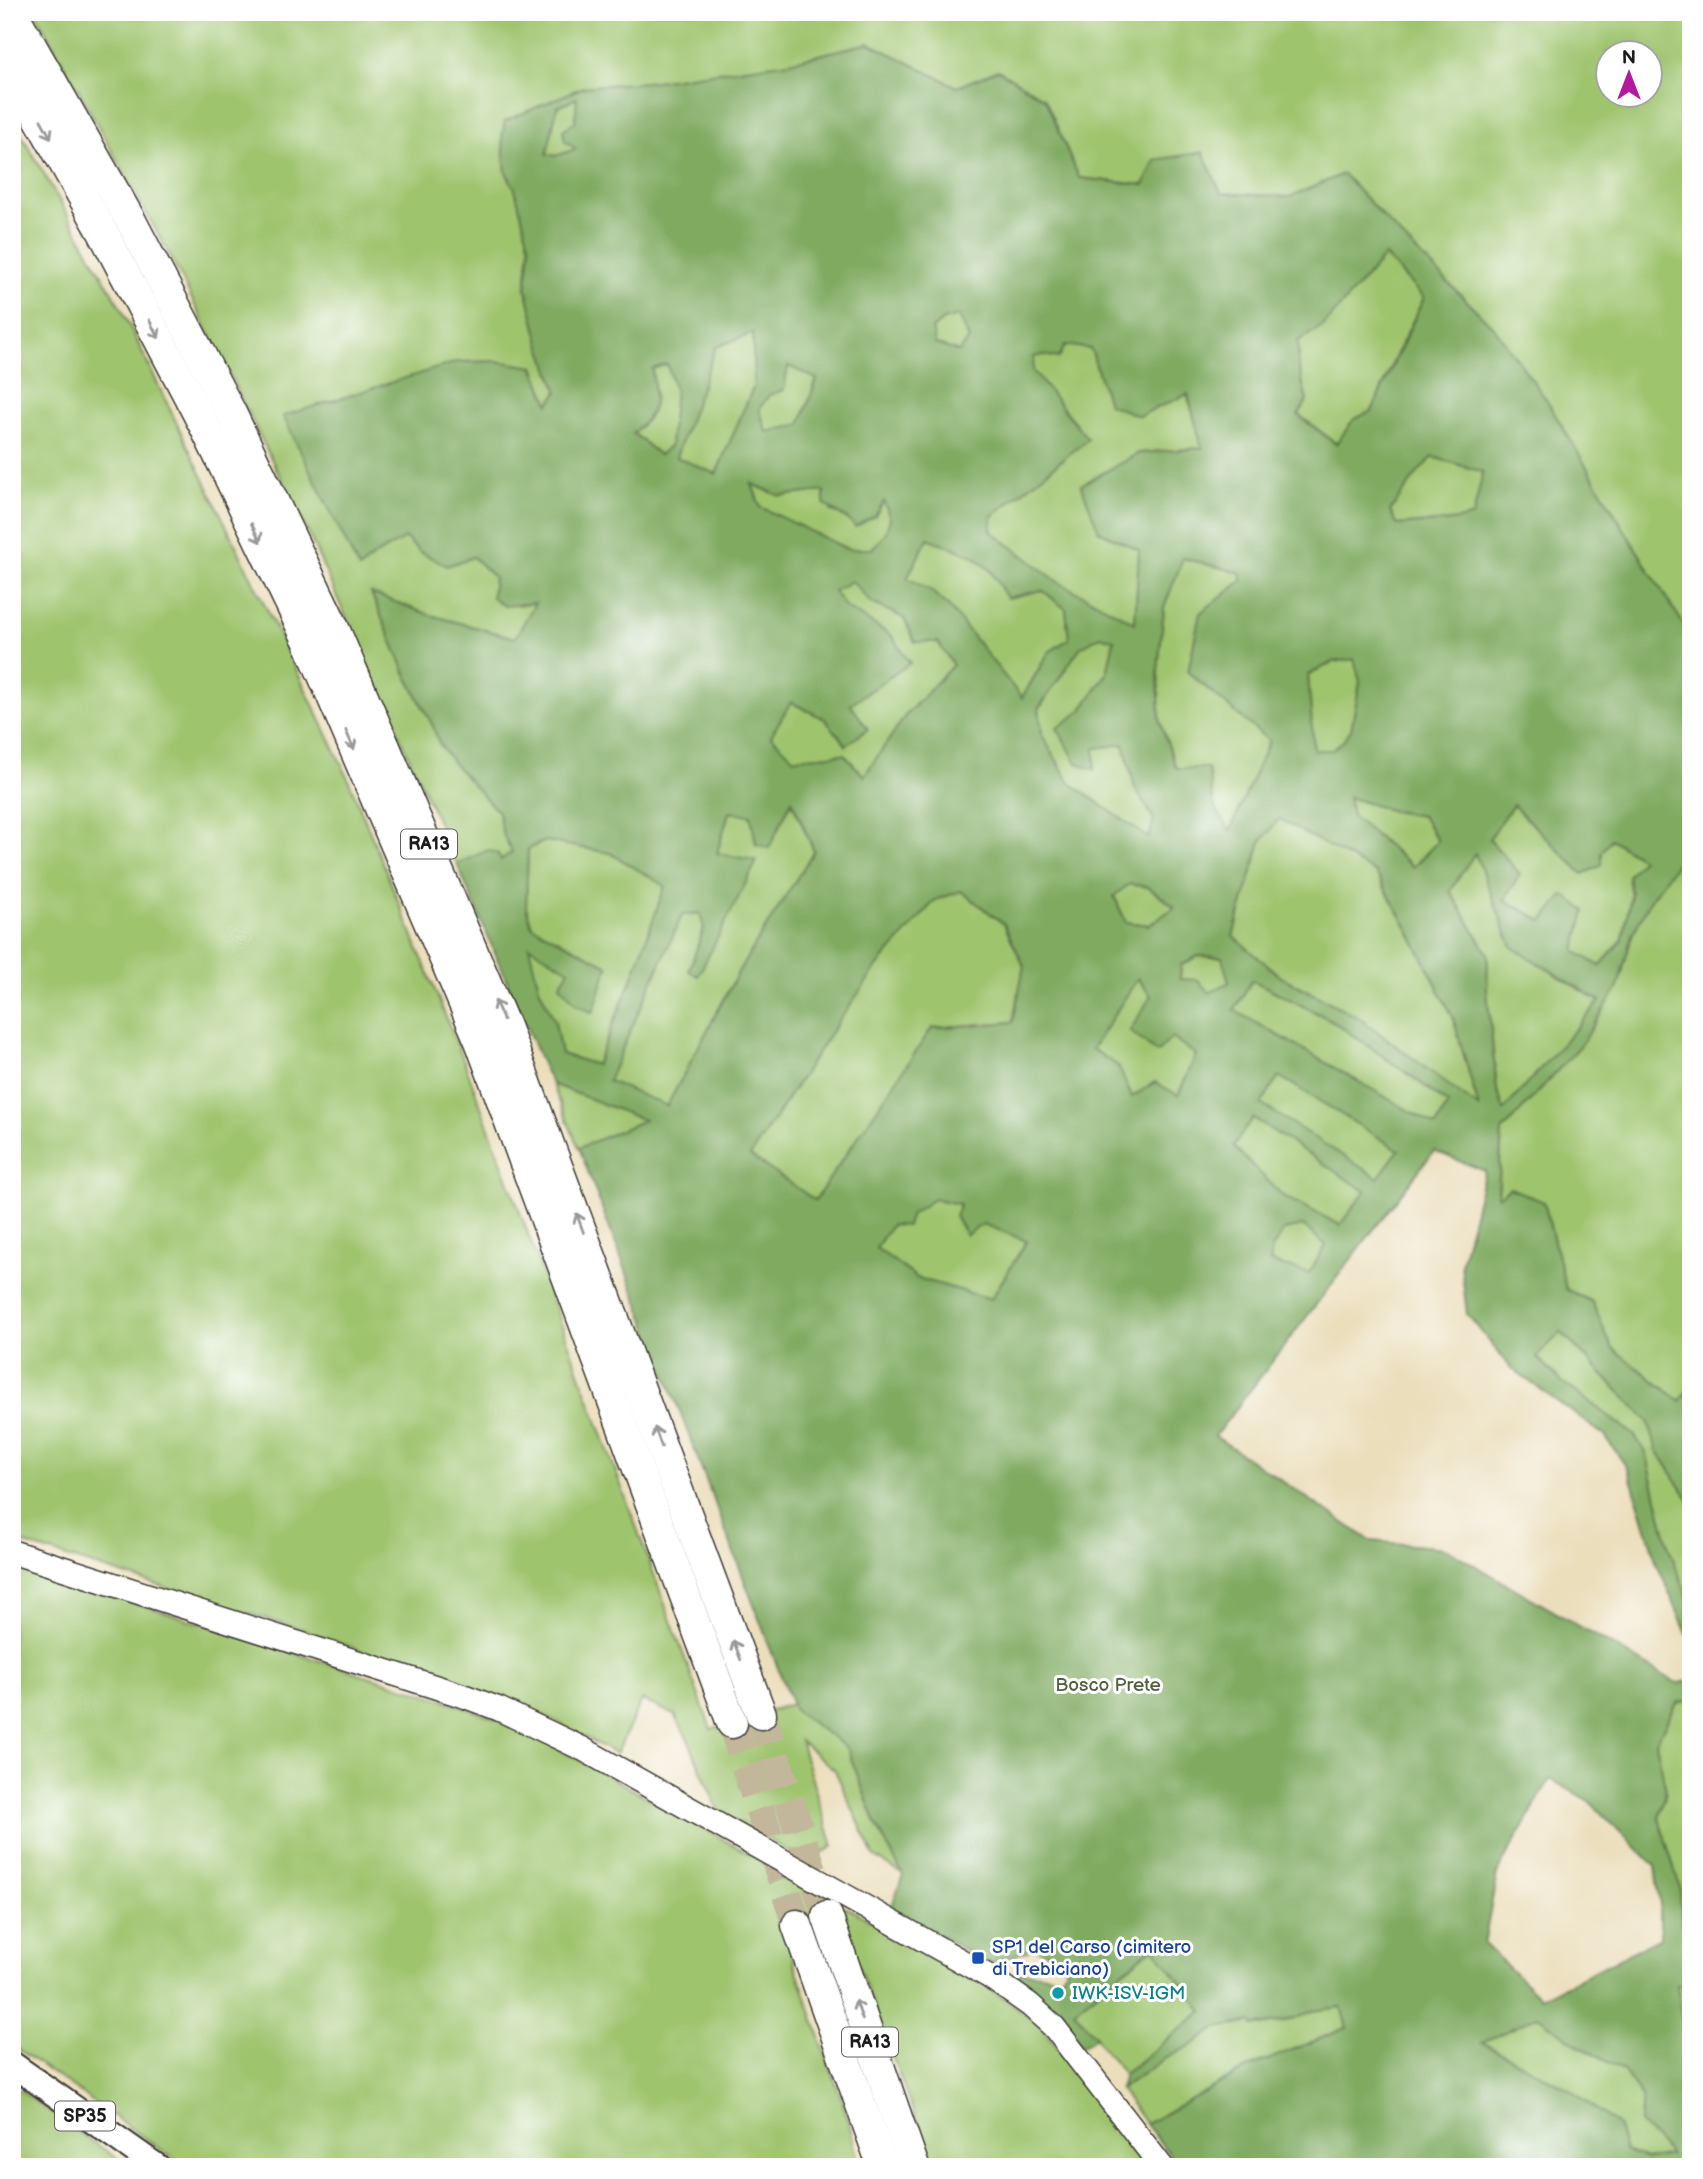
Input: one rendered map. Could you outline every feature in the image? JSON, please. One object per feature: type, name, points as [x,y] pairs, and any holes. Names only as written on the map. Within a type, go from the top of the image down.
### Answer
[{"type":"highway","name":"RA13","points":[[12,12],[132,223],[230,413],[333,626],[506,1028],[761,1714]]},
{"type":"highway","name":"RA13","points":[[12,70],[104,234],[204,425],[308,640],[480,1041],[732,1723]]},
{"type":"highway","name":"RA13","points":[[827,1916],[914,2167]]},
{"type":"highway","name":"RA13","points":[[797,1925],[883,2167]]},
{"type":"highway","points":[[891,2105],[923,2167]]},
{"type":"highway","points":[[863,2116],[877,2167]]},
{"type":"main road","points":[[12,1552],[464,1696],[521,1719],[583,1749],[990,1977],[1030,2005],[1066,2042],[1162,2167]]},
{"type":"main road","name":"SP35","points":[[12,2064],[158,2167]]},
{"type":"green space","points":[[35,12],[1691,12],[1691,636],[1545,398],[1495,329],[1343,174],[1290,197],[1221,193],[1079,178],[1045,99],[998,70],[957,87],[869,43],[789,62],[656,81],[583,87],[505,121],[506,172],[515,189],[530,248],[526,288],[540,343],[558,392],[549,404],[534,367],[360,568],[374,556],[405,538],[420,552],[473,557],[494,577],[492,597],[536,603],[515,638],[430,615],[372,594],[439,743],[498,812],[503,834],[512,852],[500,861],[488,851],[457,864],[309,535],[173,261]]},
{"type":"green space","name":"Bosco Prete","points":[[869,43],[957,87],[998,70],[1045,99],[1079,178],[1144,185],[1155,160],[1203,152],[1221,193],[1290,197],[1343,174],[1495,329],[1545,398],[1691,636],[1691,849],[1677,862],[1651,899],[1632,935],[1618,987],[1581,1045],[1502,1131],[1498,1197],[1510,1188],[1544,1202],[1566,1289],[1592,1302],[1612,1348],[1680,1401],[1691,1386],[1691,1503],[1657,1450],[1648,1421],[1561,1332],[1537,1357],[1561,1381],[1634,1435],[1646,1453],[1669,1548],[1691,1606],[1691,1643],[1657,1564],[1628,1469],[1605,1436],[1511,1368],[1467,1314],[1461,1264],[1485,1171],[1434,1151],[1215,1436],[1371,1541],[1445,1548],[1677,1683],[1691,1681],[1691,1700],[1677,1703],[1656,1742],[1666,1791],[1659,1818],[1680,1888],[1681,1925],[1691,1920],[1691,1981],[1677,1985],[1682,2018],[1691,2022],[1691,2167],[1179,2167],[1146,2124],[1248,2068],[1347,2028],[1341,2007],[1312,2011],[1295,2019],[1253,2026],[1252,2022],[1217,2028],[1120,2089],[1124,2074],[1203,2011],[1153,1947],[1074,2011],[1096,2037],[1082,2047],[1059,2018],[1017,1979],[1020,1972],[1061,1977],[1067,1969],[1057,1957],[1035,1948],[993,1963],[981,1959],[891,1908],[903,1875],[877,1826],[847,1748],[794,1710],[579,1148],[644,1120],[552,1084],[546,1073],[457,864],[488,850],[498,854],[501,860],[512,852],[503,834],[498,812],[453,763],[439,743],[371,593],[430,615],[515,638],[535,603],[504,606],[492,597],[494,577],[473,557],[447,566],[420,552],[405,538],[374,556],[359,569],[283,416],[457,362],[497,361],[534,367],[549,404],[558,392],[540,344],[526,288],[530,248],[515,189],[506,172],[502,138],[505,121],[583,87],[656,81],[789,62]],"holes":[[[577,98],[575,122],[563,130],[565,141],[576,149],[556,156],[547,154],[557,107]],[[1385,256],[1424,298],[1372,411],[1354,419],[1336,444],[1298,415],[1307,401],[1299,368],[1298,341],[1323,326]],[[959,316],[969,339],[959,352],[935,344],[932,329],[943,320]],[[753,333],[754,386],[716,474],[676,457],[716,347]],[[1065,345],[1091,349],[1108,404],[1139,416],[1188,394],[1202,448],[1139,453],[1081,485],[1099,531],[1139,550],[1135,623],[1058,582],[991,531],[992,516],[1088,439],[1033,371],[1034,357],[1043,355],[1059,358]],[[667,364],[675,390],[670,446],[659,455],[633,433],[648,418],[654,397],[652,369]],[[788,366],[817,379],[800,425],[767,432],[759,409],[769,395],[784,390]],[[1433,457],[1483,472],[1473,516],[1445,522],[1397,525],[1390,511]],[[752,484],[780,496],[824,491],[824,503],[855,527],[875,516],[884,501],[890,519],[885,534],[872,549],[847,549],[760,507]],[[928,538],[974,556],[990,570],[1007,598],[1042,590],[1066,609],[1069,639],[1049,652],[1022,698],[950,608],[930,590],[907,578]],[[1183,558],[1241,573],[1242,581],[1200,613],[1188,672],[1269,741],[1230,831],[1214,806],[1208,768],[1176,768],[1160,721],[1158,670],[1164,608]],[[852,581],[870,602],[904,618],[915,642],[938,642],[953,665],[906,715],[864,776],[844,754],[794,758],[771,736],[791,702],[825,719],[846,745],[868,729],[850,704],[910,663],[891,635],[845,607],[834,591]],[[1100,636],[1114,640],[1107,674],[1081,711],[1057,728],[1077,763],[1095,770],[1095,748],[1124,744],[1135,788],[1154,819],[1149,838],[1070,783],[1042,735],[1039,708],[1080,648]],[[1354,659],[1360,682],[1351,730],[1342,742],[1331,750],[1314,750],[1308,675],[1333,662]],[[1348,797],[1393,811],[1422,816],[1438,841],[1413,867],[1352,816]],[[792,800],[814,851],[740,969],[667,1106],[608,1081],[682,915],[700,913],[704,928],[689,971],[698,976],[757,861],[717,853],[729,812],[751,815],[756,844],[769,848]],[[1513,805],[1583,874],[1602,865],[1602,852],[1611,839],[1642,859],[1628,876],[1631,895],[1623,939],[1600,966],[1575,951],[1585,910],[1564,895],[1543,921],[1504,900],[1520,874],[1489,839]],[[1279,819],[1376,873],[1453,1017],[1479,1108],[1358,1017],[1281,977],[1233,936],[1261,842]],[[545,841],[610,853],[665,886],[633,977],[596,1065],[561,1054],[555,1022],[539,988],[529,946],[569,970],[560,985],[576,1004],[593,1013],[608,966],[532,926],[526,907],[528,849]],[[1475,853],[1512,947],[1600,1001],[1504,1110],[1497,1090],[1487,991],[1488,954],[1450,891]],[[1129,884],[1148,887],[1175,907],[1149,925],[1126,922],[1114,896]],[[961,891],[1004,924],[1024,966],[1013,1022],[932,1028],[815,1200],[750,1156],[879,964],[935,900]],[[1198,956],[1222,957],[1229,982],[1210,993],[1197,980],[1180,979],[1181,965]],[[1138,978],[1151,996],[1130,1031],[1157,1053],[1172,1037],[1196,1055],[1178,1095],[1155,1082],[1132,1097],[1118,1066],[1092,1049]],[[1252,980],[1331,1020],[1448,1104],[1436,1126],[1234,1010]],[[1279,1076],[1399,1150],[1378,1178],[1261,1104]],[[1253,1118],[1365,1191],[1340,1225],[1283,1196],[1233,1146]],[[934,1199],[960,1204],[955,1216],[966,1235],[983,1224],[1027,1241],[991,1299],[917,1278],[876,1248],[891,1225],[907,1226],[911,1214]],[[1303,1226],[1326,1245],[1309,1273],[1270,1262],[1272,1248],[1284,1230]],[[1550,1779],[1589,1801],[1655,1866],[1660,1904],[1660,1938],[1541,1998],[1484,1944],[1497,1873]],[[1538,2016],[1579,2046],[1623,2070],[1642,2097],[1640,2123],[1670,2155],[1645,2160],[1625,2150],[1617,2125],[1571,2090],[1482,2043]]]},
{"type":"green space","points":[[577,98],[576,149],[556,156],[546,154],[557,107]]},
{"type":"green space","points":[[12,118],[121,308],[344,769],[464,1061],[711,1729],[792,1704],[794,1710],[847,1748],[877,1826],[903,1875],[874,1856],[835,1770],[800,1741],[833,1846],[820,1855],[802,1858],[719,1812],[675,1715],[642,1700],[616,1754],[548,1717],[306,1631],[12,1540]]},
{"type":"green space","points":[[1385,255],[1424,297],[1372,412],[1354,419],[1337,444],[1298,414],[1307,401],[1299,368],[1298,341],[1323,326]]},
{"type":"green space","points":[[958,316],[969,339],[959,352],[935,344],[932,329],[943,320]]},
{"type":"green space","points":[[753,333],[754,386],[716,474],[675,457],[716,346]]},
{"type":"green space","points":[[1065,345],[1091,349],[1108,404],[1187,394],[1203,448],[1139,453],[1099,531],[1139,550],[1135,624],[1058,582],[991,531],[992,516],[1087,439],[1032,371],[1034,357]]},
{"type":"green space","points":[[667,364],[675,390],[670,446],[659,455],[633,433],[652,411],[652,369]]},
{"type":"green space","points":[[788,365],[817,379],[800,425],[767,432],[759,409]]},
{"type":"green space","points":[[1432,457],[1484,472],[1473,517],[1396,525],[1390,511]]},
{"type":"green space","points":[[752,483],[779,494],[825,491],[832,512],[849,518],[884,500],[891,519],[885,534],[872,549],[847,549],[760,507]]},
{"type":"green space","points":[[928,538],[974,556],[990,570],[1008,598],[1042,590],[1066,609],[1069,639],[1049,652],[1021,699],[950,608],[906,579]]},
{"type":"green space","points":[[1182,558],[1241,573],[1243,581],[1200,614],[1188,672],[1269,741],[1230,831],[1214,806],[1208,768],[1176,768],[1160,721],[1158,670],[1164,608]]},
{"type":"green space","points":[[852,581],[870,602],[904,618],[915,642],[938,642],[953,665],[906,715],[864,776],[844,754],[794,758],[770,736],[790,702],[825,719],[846,745],[850,704],[910,663],[891,635],[845,607],[834,591]]},
{"type":"green space","points":[[1100,636],[1114,640],[1107,673],[1081,711],[1095,769],[1095,748],[1124,744],[1135,788],[1154,819],[1149,838],[1070,783],[1042,736],[1039,709],[1080,647]]},
{"type":"green space","points":[[1355,659],[1360,682],[1351,730],[1342,742],[1331,750],[1313,750],[1308,675],[1333,662]]},
{"type":"green space","points":[[1348,797],[1393,811],[1422,816],[1438,842],[1414,867],[1352,816]]},
{"type":"green space","points":[[791,800],[814,851],[740,969],[667,1106],[607,1081],[682,915],[701,913],[704,928],[689,971],[757,861],[717,853],[729,812],[751,815],[756,844]]},
{"type":"green space","points":[[1513,805],[1583,874],[1611,839],[1642,859],[1628,876],[1631,895],[1623,939],[1600,966],[1575,951],[1585,911],[1565,896],[1543,921],[1504,900],[1489,839]]},
{"type":"green space","points":[[1279,818],[1376,873],[1453,1017],[1479,1109],[1358,1017],[1281,977],[1233,936],[1261,842]]},
{"type":"green space","points":[[546,841],[610,853],[665,886],[633,977],[596,1065],[561,1054],[555,1022],[539,988],[528,945],[570,970],[608,966],[531,926],[526,907],[528,849]]},
{"type":"green space","points":[[1691,849],[1691,1386],[1680,1401],[1612,1348],[1592,1302],[1566,1289],[1544,1202],[1498,1198],[1502,1131],[1581,1045],[1618,987],[1632,935],[1651,899],[1677,862]]},
{"type":"green space","points":[[1475,852],[1512,947],[1600,1002],[1504,1111],[1497,1090],[1487,991],[1488,954],[1450,890]]},
{"type":"green space","points":[[1129,884],[1148,887],[1175,907],[1149,925],[1125,922],[1114,895]]},
{"type":"green space","points":[[961,891],[1004,924],[1024,966],[1013,1022],[932,1028],[815,1201],[750,1156],[879,964],[935,900]]},
{"type":"green space","points":[[1198,956],[1222,957],[1230,982],[1210,993],[1180,979],[1181,965]]},
{"type":"green space","points":[[1137,978],[1151,996],[1172,1037],[1196,1055],[1178,1096],[1132,1097],[1118,1066],[1092,1049]]},
{"type":"green space","points":[[1252,980],[1331,1020],[1449,1105],[1436,1127],[1234,1011]]},
{"type":"green space","points":[[1279,1076],[1399,1150],[1378,1178],[1260,1104]]},
{"type":"green space","points":[[552,1084],[645,1120],[579,1148]]},
{"type":"green space","points":[[1253,1118],[1366,1191],[1340,1225],[1283,1196],[1233,1146]]},
{"type":"green space","points":[[934,1199],[961,1204],[983,1224],[1027,1240],[991,1299],[917,1278],[876,1248],[891,1225]]},
{"type":"green space","points":[[1303,1226],[1327,1245],[1309,1274],[1270,1262],[1272,1248],[1284,1230]]},
{"type":"green space","points":[[1560,1331],[1648,1421],[1657,1450],[1691,1503],[1691,1606],[1669,1548],[1646,1453],[1634,1435],[1561,1381],[1537,1357]]},
{"type":"green space","points":[[12,1564],[441,1699],[521,1728],[982,1982],[1040,2025],[1149,2167],[934,2167],[838,1912],[783,1930],[849,2122],[859,2167],[186,2167],[12,2045]]},
{"type":"green space","points":[[1691,1700],[1691,1920],[1681,1925],[1680,1888],[1659,1818],[1666,1791],[1655,1742],[1677,1703]]},
{"type":"green space","points":[[1153,1947],[1203,2011],[1124,2074],[1074,2011]]},
{"type":"green space","points":[[1691,1981],[1691,2022],[1682,2018],[1677,1984]]},
{"type":"green space","points":[[1341,2007],[1348,2027],[1248,2068],[1146,2124],[1120,2089],[1217,2028],[1252,2022],[1254,2026],[1295,2019],[1312,2011]]},
{"type":"green space","points":[[1538,2015],[1579,2046],[1623,2070],[1642,2097],[1640,2123],[1670,2155],[1645,2160],[1625,2150],[1617,2125],[1571,2090],[1481,2042]]},
{"type":"green space","points":[[12,2085],[129,2167],[12,2167]]},
{"type":"tunnel","points":[[761,1714],[827,1916]]},
{"type":"tunnel","points":[[732,1723],[797,1925]]},
{"type":"place","name":"SP1 del Carso (cimitero di Trebiciano)","points":[[978,1958]]},
{"type":"place","name":"IWK-ISV-IGM","points":[[1058,1993]]}]
